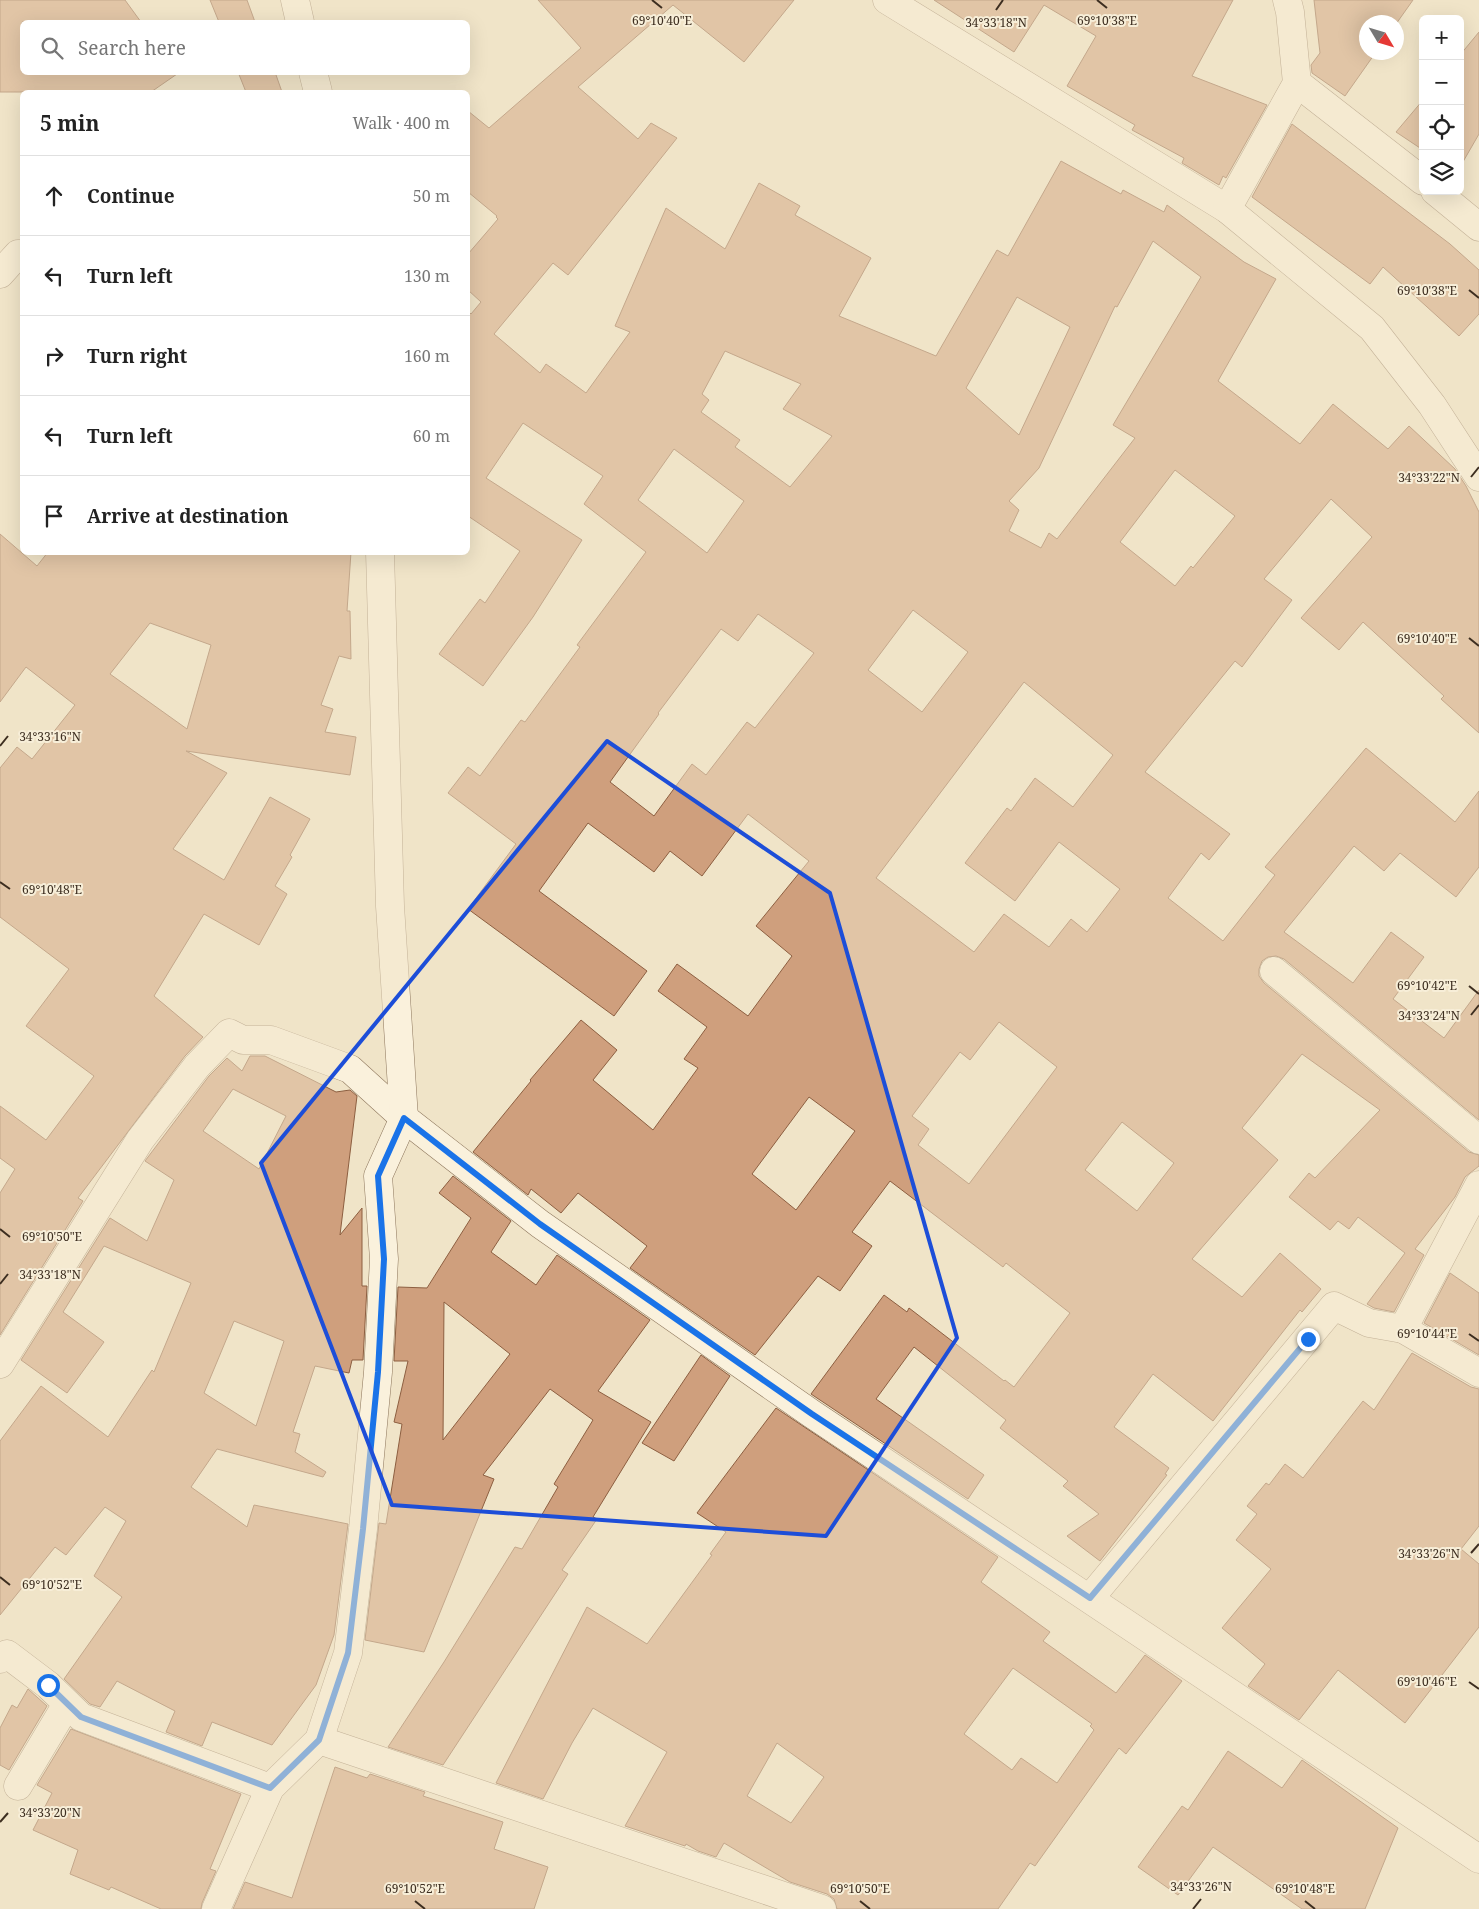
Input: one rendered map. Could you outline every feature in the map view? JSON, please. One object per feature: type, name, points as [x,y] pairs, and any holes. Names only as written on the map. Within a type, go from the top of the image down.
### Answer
[{"type":"street","points":[[295,0],[300,20]]},
{"type":"street","points":[[887,0],[1227,210],[1372,328],[1432,405],[1479,477]]},
{"type":"street","points":[[1227,210],[1297,83],[1290,12],[1287,0]]},
{"type":"street","points":[[314,75],[318,90]]},
{"type":"street","points":[[1297,83],[1419,178]]},
{"type":"street","points":[[1440,195],[1479,227]]},
{"type":"street","points":[[0,274],[20,254]]},
{"type":"street","points":[[216,1909],[270,1788],[319,1740],[348,1653],[363,1529],[378,1372],[384,1259],[378,1176],[404,1118],[390,906],[380,555]]},
{"type":"street","points":[[1274,971],[1479,1140]]},
{"type":"street","points":[[0,1364],[140,1140],[197,1066],[229,1033],[243,1040],[272,1040],[350,1070],[404,1118],[548,1230],[812,1414],[1479,1859]]},
{"type":"street","points":[[1403,1329],[1479,1186]]},
{"type":"street","points":[[1090,1598],[1334,1306],[1369,1324],[1403,1329],[1479,1373]]},
{"type":"street","points":[[0,1658],[6,1654],[48,1685],[81,1717],[270,1788]]},
{"type":"street","points":[[18,1786],[67,1704]]},
{"type":"street","points":[[319,1740],[822,1909]]},
{"type":"highlighted area","points":[[607,741],[830,893],[957,1338],[826,1536],[392,1505],[261,1163]]},
{"type":"building","points":[[0,0],[125,0],[140,20],[20,20],[20,75],[176,75],[154,90],[20,90],[20,92],[0,92]]},
{"type":"building","points":[[210,0],[247,0],[254,20],[218,20]]},
{"type":"building","points":[[538,0],[794,0],[744,62],[673,5],[578,87],[638,139],[651,123],[677,138],[568,275],[553,263],[494,334],[540,373],[546,364],[586,393],[630,332],[615,326],[666,208],[725,249],[759,183],[800,206],[795,215],[871,258],[839,316],[936,356],[997,250],[1008,256],[1061,161],[1121,194],[1123,190],[1164,212],[1167,205],[1244,262],[1276,279],[1218,381],[1300,444],[1333,404],[1388,449],[1409,426],[1455,469],[1479,512],[1479,733],[1441,699],[1444,696],[1363,622],[1339,650],[1301,618],[1372,537],[1331,499],[1264,579],[1292,600],[1242,667],[1235,661],[1145,772],[1230,834],[1209,860],[1201,853],[1168,898],[1223,941],[1275,875],[1265,867],[1366,748],[1455,822],[1479,791],[1479,867],[1456,897],[1400,853],[1384,871],[1354,846],[1284,932],[1353,983],[1391,932],[1424,957],[1393,999],[1444,1038],[1479,990],[1479,1120],[1284,959],[1276,956],[1268,957],[1262,961],[1259,976],[1264,983],[1469,1152],[1479,1155],[1479,1166],[1465,1177],[1455,1197],[1415,1249],[1424,1255],[1394,1312],[1374,1308],[1367,1304],[1405,1253],[1358,1217],[1349,1229],[1338,1221],[1330,1230],[1289,1197],[1309,1173],[1315,1178],[1380,1110],[1302,1054],[1242,1128],[1278,1160],[1192,1259],[1242,1297],[1280,1253],[1321,1289],[1302,1312],[1300,1310],[1213,1421],[1153,1374],[1114,1427],[1169,1468],[1165,1474],[1167,1475],[1100,1561],[1067,1536],[1099,1514],[1063,1486],[1068,1481],[1000,1428],[1006,1420],[914,1347],[876,1399],[984,1475],[968,1499],[811,1394],[884,1295],[907,1312],[909,1308],[1014,1387],[1070,1313],[1006,1263],[1003,1267],[890,1181],[852,1232],[872,1246],[840,1291],[818,1276],[755,1355],[630,1268],[647,1246],[578,1193],[561,1213],[531,1189],[528,1195],[473,1152],[581,1020],[617,1050],[593,1080],[653,1130],[698,1068],[684,1059],[707,1027],[658,991],[677,964],[748,1016],[792,956],[756,926],[809,861],[748,814],[702,876],[670,851],[654,872],[588,823],[539,891],[647,971],[614,1016],[468,909],[516,844],[448,793],[468,767],[480,776],[521,720],[525,722],[580,647],[577,645],[646,552],[584,504],[603,476],[523,423],[486,478],[582,540],[533,617],[483,686],[439,654],[480,599],[485,603],[520,551],[470,517],[470,313],[481,302],[470,292],[470,252],[498,219],[497,216],[470,194],[470,113],[489,128],[581,48]],"holes":[[[1153,241],[1201,277],[1113,425],[1135,438],[1057,539],[1049,533],[1041,548],[1009,531],[1019,510],[1009,501],[1039,468],[1115,306],[1117,307]],[[1017,297],[1070,327],[1019,435],[966,388]],[[725,351],[801,384],[783,409],[832,436],[790,487],[735,447],[740,440],[701,412],[709,400],[702,394]],[[674,449],[744,501],[707,553],[638,500]],[[1175,470],[1235,516],[1193,568],[1191,566],[1175,586],[1120,542]],[[913,610],[968,652],[922,712],[868,670]],[[758,614],[814,653],[755,728],[747,722],[706,775],[692,764],[654,816],[610,782],[658,713],[721,629],[738,641]],[[1024,682],[1113,755],[1073,807],[1035,778],[1011,811],[1007,808],[965,863],[1015,901],[1059,842],[1120,889],[1087,932],[1071,919],[1049,947],[1004,914],[974,952],[876,878]],[[999,1022],[1057,1067],[969,1184],[918,1145],[929,1129],[912,1116],[960,1052],[970,1060]],[[809,1097],[855,1131],[796,1210],[752,1174]],[[1122,1122],[1174,1163],[1137,1211],[1085,1170]]]},
{"type":"building","points":[[934,0],[1233,0],[1192,76],[1267,105],[1226,178],[1223,176],[1219,185],[1182,163],[1184,158],[1132,130],[1135,125],[1067,86],[1096,36],[1044,5],[1014,52]]},
{"type":"building","points":[[1314,0],[1413,0],[1402,15],[1359,15],[1359,60],[1370,60],[1345,96],[1312,73],[1311,65],[1320,53]]},
{"type":"building","points":[[1479,32],[1479,134],[1464,160],[1464,60],[1464,50]]},
{"type":"building","points":[[239,75],[276,75],[281,90],[245,90]]},
{"type":"building","points":[[1419,105],[1419,147],[1396,132]]},
{"type":"building","points":[[1292,124],[1450,244],[1479,270],[1479,314],[1459,336],[1383,267],[1370,284],[1252,197]]},
{"type":"building","points":[[0,534],[20,551],[20,555],[24,555],[37,566],[46,555],[351,555],[347,611],[350,611],[351,659],[339,656],[321,705],[333,709],[325,732],[356,737],[350,775],[186,751],[227,773],[173,849],[224,880],[270,797],[310,819],[290,855],[292,857],[275,886],[287,894],[259,945],[204,914],[154,996],[203,1037],[185,1056],[78,1198],[83,1201],[0,1335],[0,1193],[15,1169],[0,1158],[0,1106],[46,1140],[94,1076],[26,1026],[69,969],[0,917],[0,768],[17,747],[32,759],[75,705],[26,667],[0,702]],"holes":[[[150,623],[211,645],[187,729],[110,674]]]},
{"type":"building","points":[[250,1056],[265,1056],[336,1092],[350,1090],[357,1096],[340,1235],[362,1208],[362,1286],[367,1286],[363,1360],[352,1360],[349,1373],[315,1366],[293,1432],[300,1434],[295,1452],[326,1472],[323,1477],[217,1449],[191,1487],[247,1527],[254,1505],[348,1524],[334,1635],[316,1685],[272,1745],[212,1722],[202,1746],[166,1732],[175,1711],[117,1681],[100,1707],[90,1704],[64,1679],[122,1597],[94,1576],[126,1521],[105,1507],[66,1555],[55,1547],[0,1615],[0,1441],[41,1386],[108,1437],[152,1370],[154,1372],[191,1283],[104,1246],[63,1312],[104,1342],[67,1393],[21,1360],[110,1218],[147,1241],[174,1180],[145,1161],[209,1076],[227,1058],[242,1071]],"holes":[[[233,1089],[286,1116],[259,1169],[203,1131]],[[234,1321],[284,1341],[256,1426],[204,1393]]]},
{"type":"building","points":[[453,1176],[511,1221],[491,1252],[536,1285],[557,1255],[650,1320],[598,1391],[651,1422],[593,1517],[597,1519],[562,1570],[568,1574],[443,1765],[388,1747],[444,1662],[515,1547],[522,1549],[558,1487],[554,1484],[593,1420],[550,1389],[483,1475],[494,1479],[424,1652],[365,1640],[379,1523],[386,1524],[402,1424],[394,1422],[408,1361],[394,1361],[398,1287],[427,1288],[471,1218],[439,1193]],"holes":[[[444,1302],[510,1354],[443,1440]]]},
{"type":"building","points":[[1450,1273],[1479,1293],[1479,1355],[1424,1323]]},
{"type":"building","points":[[1412,1353],[1471,1387],[1479,1389],[1479,1526],[1461,1549],[1479,1564],[1479,1627],[1405,1723],[1338,1670],[1299,1720],[1248,1686],[1265,1664],[1222,1628],[1271,1569],[1236,1540],[1257,1514],[1247,1506],[1266,1483],[1269,1485],[1285,1464],[1303,1478],[1363,1401],[1374,1410]]},
{"type":"building","points":[[701,1355],[730,1376],[674,1461],[642,1443]]},
{"type":"building","points":[[776,1408],[998,1557],[981,1582],[1050,1632],[1043,1641],[1116,1693],[1145,1655],[1182,1681],[1126,1754],[1119,1748],[1035,1866],[1030,1863],[998,1909],[837,1909],[834,1899],[827,1894],[790,1882],[724,1843],[716,1857],[698,1851],[686,1844],[685,1846],[625,1826],[667,1752],[593,1708],[572,1743],[543,1799],[496,1783],[587,1607],[647,1644],[712,1555],[710,1554],[726,1532],[697,1513]],"holes":[[[1013,1668],[1092,1724],[1090,1726],[1094,1730],[1057,1783],[1021,1758],[1012,1770],[964,1734]],[[777,1743],[824,1777],[791,1823],[747,1796]]]},
{"type":"building","points":[[28,1689],[47,1706],[9,1770],[0,1765],[0,1728],[12,1705],[17,1708]]},
{"type":"building","points":[[71,1729],[241,1794],[210,1869],[216,1871],[201,1909],[161,1909],[111,1887],[109,1890],[70,1874],[78,1850],[33,1830],[52,1793],[37,1785]]},
{"type":"building","points":[[1228,1751],[1282,1788],[1302,1760],[1398,1828],[1365,1909],[1302,1909],[1213,1847],[1178,1895],[1138,1867],[1182,1806],[1188,1810]]},
{"type":"building","points":[[335,1767],[367,1778],[370,1774],[425,1792],[423,1796],[503,1822],[494,1849],[548,1867],[534,1909],[233,1909],[245,1882],[292,1898]]},
{"type":"route","points":[[48,1685],[81,1717],[270,1788],[319,1740],[348,1653],[363,1529],[378,1372],[384,1259],[378,1176],[404,1118],[540,1224],[812,1414],[1090,1598],[1308,1339]]}]
